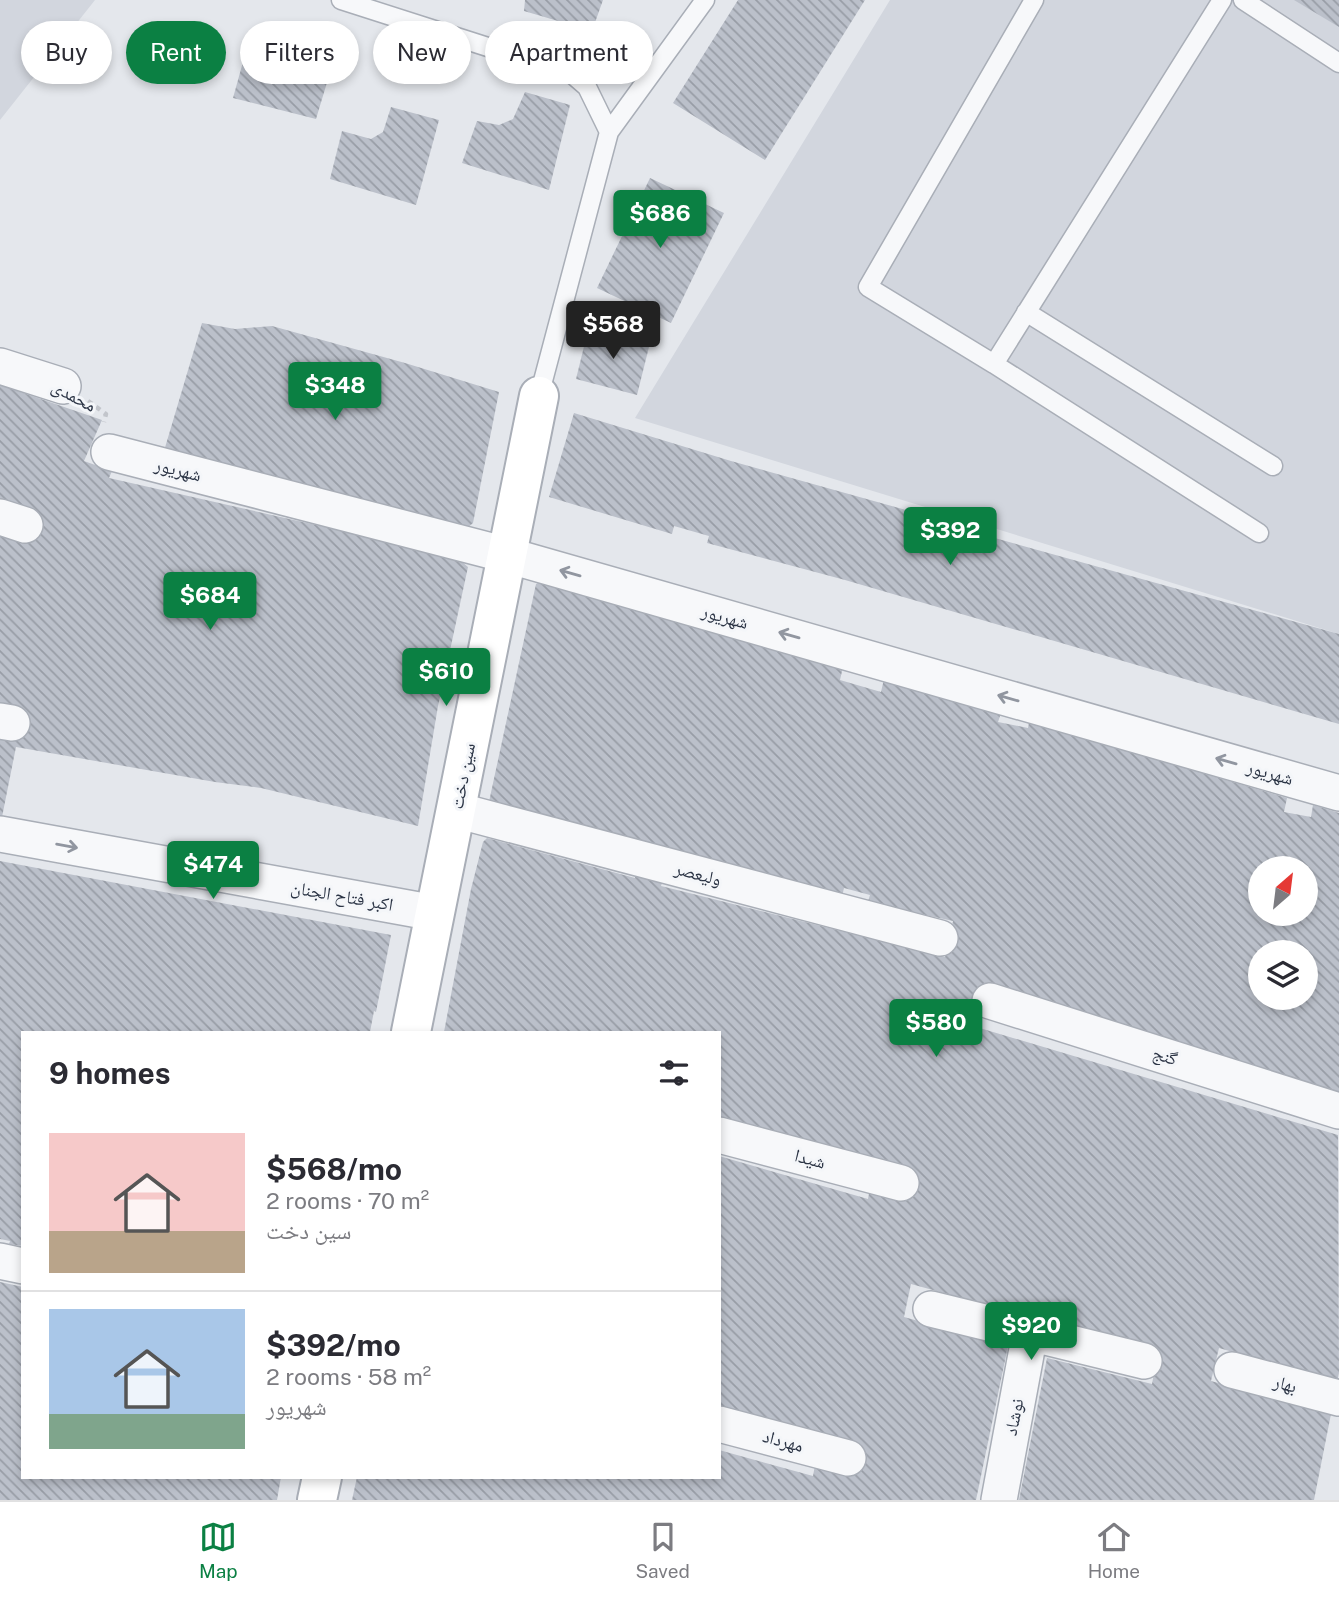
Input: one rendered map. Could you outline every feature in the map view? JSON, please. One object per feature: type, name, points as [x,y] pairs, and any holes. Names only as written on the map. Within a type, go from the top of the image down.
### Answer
[{"type":"street","name":"محمدی","points":[[0,366],[63,386]]},
{"type":"street","name":"سین دخت","points":[[411,1031],[539,396]]},
{"type":"street","name":"شهریور","points":[[109,452],[507,555],[1339,793]]},
{"type":"street","name":"ولیعصر","points":[[456,810],[940,938]]},
{"type":"street","name":"اکبر فتاح الجنان","points":[[0,834],[435,912]]},
{"type":"street","name":"گنج","points":[[990,1001],[1339,1111]]},
{"type":"street","name":"شیدا","points":[[721,1136],[901,1183]]},
{"type":"street","points":[[0,1262],[21,1266]]},
{"type":"street","points":[[931,1309],[1143,1361]]},
{"type":"street","name":"نوشاد","points":[[999,1500],[1030,1333]]},
{"type":"street","name":"بهار","points":[[1232,1370],[1339,1398]]},
{"type":"street","name":"مهرداد","points":[[721,1425],[848,1458]]},
{"type":"street","points":[[317,1500],[322,1479]]},
{"type":"lane","points":[[341,0],[572,74],[587,87],[609,132]]},
{"type":"lane","points":[[539,396],[609,132],[705,0]]},
{"type":"lane","points":[[1034,0],[868,287],[1259,533]]},
{"type":"lane","points":[[1243,0],[1339,63]]},
{"type":"lane","points":[[994,364],[1214,3]]},
{"type":"lane","points":[[1026,313],[1273,466]]},
{"type":"path","name":"محمدی","points":[[63,386],[106,414],[99,445],[109,452]]},
{"type":"shaded area","points":[[0,0],[95,0],[78,21],[21,21],[21,84],[28,84],[0,120]]},
{"type":"shaded area","points":[[890,0],[1339,0],[1339,634],[635,418]]},
{"type":"building","points":[[525,0],[603,0],[596,21],[558,21],[524,11]]},
{"type":"building","points":[[738,0],[865,0],[765,160],[673,103]]},
{"type":"building","points":[[1294,0],[1339,0],[1339,27]]},
{"type":"building","points":[[240,73],[240,84],[327,84],[316,119],[233,98]]},
{"type":"building","points":[[525,92],[570,105],[549,190],[462,163],[477,121],[499,125],[513,119]]},
{"type":"building","points":[[391,107],[439,120],[416,205],[330,179],[342,131],[371,139],[383,132]]},
{"type":"building","points":[[650,178],[724,213],[671,323],[597,288]]},
{"type":"building","points":[[202,323],[235,329],[272,326],[499,392],[473,523],[466,529],[164,451]]},
{"type":"building","points":[[589,326],[650,343],[637,395],[576,379]]},
{"type":"building","points":[[0,385],[102,420],[84,461],[112,471],[109,478],[369,537],[461,561],[468,567],[438,706],[418,826],[261,788],[16,747],[0,827]]},
{"type":"building","points":[[574,413],[731,461],[956,524],[955,526],[984,535],[1339,634],[1339,724],[845,580],[707,543],[709,536],[674,526],[672,534],[549,497]]},
{"type":"building","points":[[542,581],[843,667],[840,680],[881,692],[884,679],[1001,713],[998,722],[1028,728],[1029,722],[1287,798],[1284,812],[1311,817],[1313,805],[1339,813],[1339,1097],[982,984],[973,1026],[1338,1135],[1337,1382],[1219,1348],[1211,1381],[1331,1414],[1314,1500],[1019,1500],[1047,1358],[1152,1384],[1158,1352],[911,1284],[904,1317],[1008,1346],[976,1500],[352,1500],[357,1479],[721,1479],[721,1451],[813,1476],[817,1454],[721,1414],[721,1157],[868,1199],[874,1164],[721,1122],[721,1031],[444,1031],[471,889],[483,842],[487,838],[635,878],[635,875],[662,883],[661,886],[945,957],[953,921],[921,914],[919,923],[866,908],[870,895],[844,888],[841,901],[487,811],[536,584]]},
{"type":"building","points":[[0,861],[391,935],[370,1031],[21,1031],[21,1246],[0,1239]]},
{"type":"building","points":[[0,1282],[21,1287],[21,1479],[281,1479],[277,1500],[0,1500]]}]
